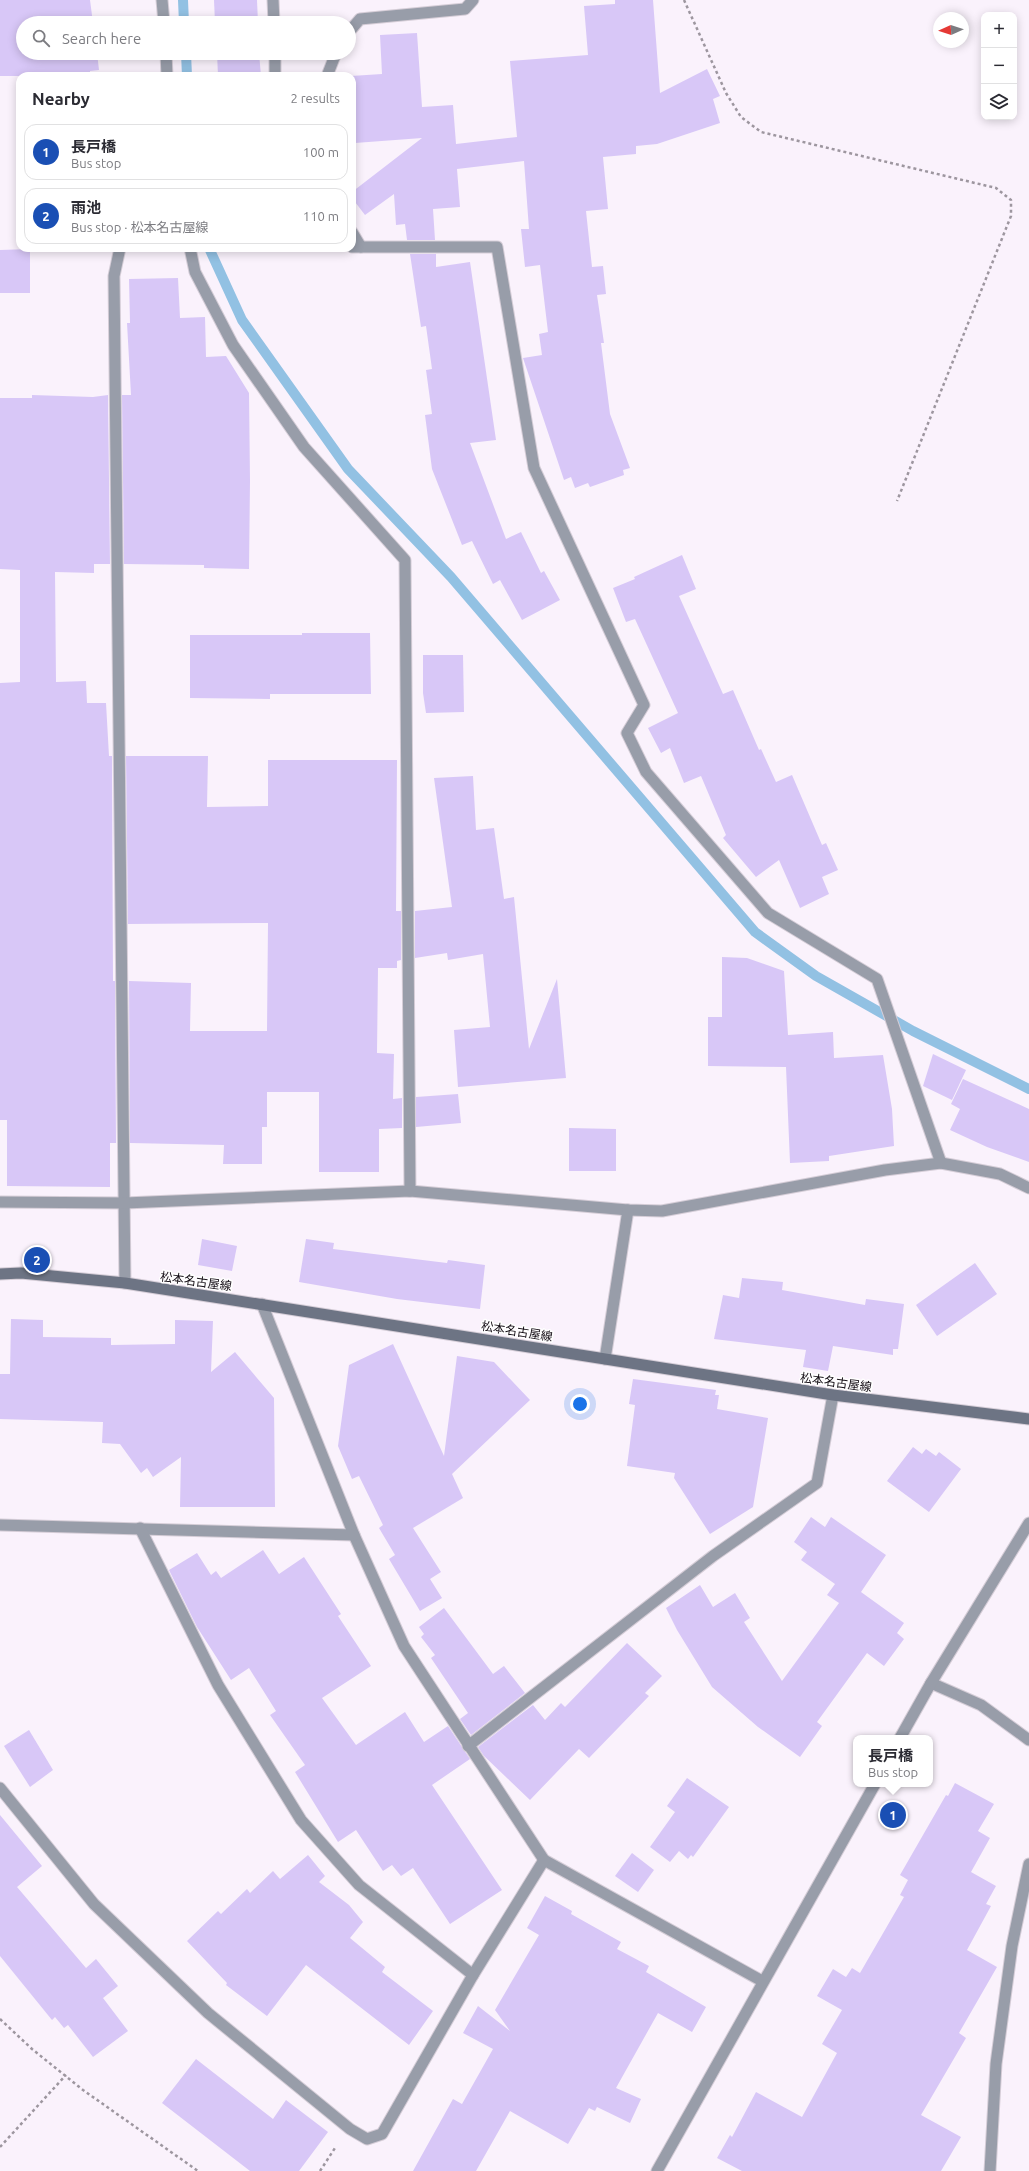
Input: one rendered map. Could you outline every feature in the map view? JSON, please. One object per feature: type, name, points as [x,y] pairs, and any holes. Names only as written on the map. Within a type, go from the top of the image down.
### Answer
[{"type":"main road","name":"松本名古屋線","points":[[0,1274],[21,1273],[125,1283],[833,1395],[1029,1418]]},
{"type":"street","points":[[162,0],[163,16]]},
{"type":"street","points":[[273,0],[274,16]]},
{"type":"street","points":[[356,24],[360,19],[465,9],[473,0]]},
{"type":"street","points":[[166,60],[167,72]]},
{"type":"street","points":[[275,60],[275,72]]},
{"type":"street","points":[[329,72],[333,60]]},
{"type":"street","points":[[357,247],[497,247],[534,468],[644,705],[627,733],[646,772],[768,913],[877,979],[941,1163]]},
{"type":"street","points":[[119,252],[114,276],[125,1283]]},
{"type":"street","points":[[191,252],[195,272],[233,345],[304,447],[405,560],[410,1191]]},
{"type":"street","points":[[0,1202],[125,1203],[410,1191],[628,1210],[662,1211],[884,1170],[941,1163],[1000,1174],[1029,1188]]},
{"type":"street","points":[[605,1359],[628,1210]]},
{"type":"street","points":[[262,1304],[354,1535],[404,1646],[544,1860],[762,1981]]},
{"type":"street","points":[[468,1746],[713,1556],[817,1483],[833,1395]]},
{"type":"street","points":[[902,1735],[931,1683],[1029,1523]]},
{"type":"street","points":[[0,1526],[140,1528],[354,1535]]},
{"type":"street","points":[[140,1528],[218,1685],[301,1820],[359,1885],[474,1975]]},
{"type":"street","points":[[931,1683],[981,1705],[1029,1740]]},
{"type":"street","points":[[657,2171],[762,1981],[792,1933],[873,1787]]},
{"type":"street","points":[[0,1788],[94,1904],[208,2014],[350,2129],[367,2139],[382,2134],[474,1975],[544,1860]]},
{"type":"street","points":[[990,2171],[996,2064],[1012,1946],[1029,1864]]},
{"type":"path","points":[[684,0],[726,93],[741,117],[761,132],[996,188],[1011,200],[1011,216],[898,501]]},
{"type":"path","points":[[0,2019],[32,2049],[83,2090],[198,2171]]},
{"type":"path","points":[[0,2147],[66,2075]]},
{"type":"path","points":[[320,2171],[350,2129]]},
{"type":"building","points":[[0,0],[90,0],[92,16],[16,16],[16,60],[98,60],[99,70],[90,72],[16,72],[16,76],[0,76]]},
{"type":"building","points":[[214,0],[257,0],[258,16],[215,16]]},
{"type":"building","points":[[615,0],[653,0],[660,93],[707,69],[720,96],[713,99],[720,123],[657,144],[636,146],[636,154],[603,157],[608,209],[586,211],[592,267],[603,266],[606,294],[597,295],[604,343],[601,343],[610,414],[630,468],[623,470],[624,475],[590,487],[588,483],[575,488],[571,477],[564,480],[523,358],[542,355],[539,334],[548,332],[540,265],[525,267],[521,229],[529,229],[524,161],[457,169],[460,207],[433,209],[435,240],[407,240],[405,224],[396,225],[394,194],[365,215],[356,203],[356,189],[422,138],[356,143],[356,76],[382,74],[380,35],[417,33],[422,107],[453,105],[456,144],[517,137],[510,61],[588,55],[584,6],[615,4]]},
{"type":"building","points":[[217,60],[260,60],[261,72],[218,72]]},
{"type":"building","points":[[16,249],[16,252],[30,252],[30,293],[0,293],[0,250]]},
{"type":"building","points":[[410,254],[436,254],[436,267],[470,262],[496,440],[470,443],[506,539],[521,532],[541,573],[544,571],[560,600],[522,620],[500,580],[493,584],[472,541],[462,545],[432,469],[425,415],[432,414],[426,370],[432,369],[426,326],[421,327]]},
{"type":"building","points":[[178,278],[180,318],[205,317],[206,357],[226,356],[249,393],[249,569],[204,568],[204,565],[124,564],[122,395],[131,395],[127,323],[130,323],[129,279]]},
{"type":"building","points":[[32,395],[93,397],[108,395],[110,564],[94,564],[94,573],[55,572],[56,682],[86,681],[87,703],[106,703],[109,756],[112,756],[113,981],[115,981],[116,1143],[110,1143],[110,1187],[7,1186],[7,1120],[0,1120],[0,683],[20,682],[20,570],[0,569],[0,398],[32,398]]},
{"type":"building","points":[[682,555],[696,589],[679,596],[723,694],[733,690],[759,750],[761,749],[776,782],[792,775],[822,845],[826,843],[838,870],[822,877],[829,894],[800,908],[779,860],[756,877],[723,838],[726,835],[701,776],[684,783],[670,748],[661,753],[648,728],[678,713],[635,619],[626,622],[613,588],[635,579],[634,577]]},
{"type":"building","points":[[302,633],[370,633],[371,694],[270,694],[270,699],[190,698],[190,635],[302,635]]},
{"type":"building","points":[[423,655],[463,655],[464,712],[426,713],[423,693]]},
{"type":"building","points":[[126,756],[208,756],[207,807],[268,806],[268,760],[397,760],[396,911],[401,911],[401,960],[397,961],[397,968],[378,968],[377,1053],[394,1054],[393,1099],[402,1098],[402,1128],[379,1129],[379,1172],[319,1172],[319,1092],[267,1092],[267,1127],[262,1127],[262,1164],[223,1164],[224,1145],[130,1143],[129,981],[191,983],[190,1031],[267,1031],[268,923],[128,924]]},
{"type":"building","points":[[473,776],[476,830],[494,828],[504,899],[514,897],[529,1049],[557,979],[566,1078],[458,1087],[454,1030],[490,1027],[483,954],[448,960],[447,953],[415,958],[415,911],[452,907],[434,778]]},
{"type":"building","points":[[722,957],[747,958],[784,971],[788,1035],[833,1032],[834,1058],[883,1055],[892,1109],[894,1146],[829,1156],[829,1161],[790,1163],[786,1067],[708,1066],[708,1017],[722,1017]]},
{"type":"building","points":[[933,1054],[966,1070],[952,1100],[923,1086]]},
{"type":"building","points":[[963,1079],[1029,1109],[1029,1162],[987,1147],[950,1130],[960,1109],[951,1104]]},
{"type":"building","points":[[458,1094],[461,1123],[416,1127],[416,1097]]},
{"type":"building","points":[[569,1128],[616,1129],[616,1171],[569,1171]]},
{"type":"building","points":[[202,1239],[237,1246],[232,1271],[198,1265]]},
{"type":"building","points":[[306,1239],[334,1243],[333,1249],[447,1263],[448,1260],[485,1265],[480,1309],[397,1299],[299,1282]]},
{"type":"building","points":[[975,1263],[997,1294],[937,1336],[916,1305]]},
{"type":"building","points":[[742,1278],[783,1282],[782,1290],[865,1305],[866,1299],[904,1304],[898,1349],[893,1349],[893,1355],[833,1346],[828,1371],[803,1367],[806,1350],[714,1339],[723,1295],[739,1298]]},
{"type":"building","points":[[11,1319],[43,1320],[43,1337],[111,1338],[111,1345],[175,1344],[175,1320],[213,1321],[211,1372],[235,1352],[274,1398],[275,1507],[180,1507],[181,1457],[153,1477],[147,1468],[141,1473],[120,1444],[102,1443],[103,1422],[0,1419],[0,1374],[10,1374]]},
{"type":"building","points":[[393,1344],[444,1456],[457,1356],[494,1362],[530,1400],[452,1474],[463,1498],[413,1528],[441,1572],[430,1579],[442,1598],[420,1611],[389,1559],[395,1555],[379,1528],[383,1525],[359,1476],[352,1479],[338,1446],[349,1365]]},
{"type":"building","points":[[633,1379],[716,1390],[715,1395],[719,1395],[717,1409],[768,1418],[753,1507],[710,1534],[674,1478],[675,1473],[627,1466],[635,1405],[629,1404]]},
{"type":"building","points":[[913,1447],[922,1454],[926,1449],[936,1456],[939,1452],[961,1469],[929,1512],[887,1481]]},
{"type":"building","points":[[811,1517],[825,1527],[831,1517],[886,1555],[861,1592],[904,1623],[897,1633],[904,1639],[884,1666],[867,1653],[817,1722],[822,1726],[800,1757],[758,1727],[712,1687],[677,1630],[666,1608],[700,1585],[713,1607],[735,1593],[750,1618],[744,1622],[782,1681],[839,1603],[827,1595],[835,1584],[801,1560],[807,1552],[794,1542]]},
{"type":"building","points":[[263,1550],[279,1574],[304,1557],[341,1614],[338,1616],[371,1666],[322,1698],[356,1745],[405,1712],[424,1742],[448,1726],[470,1759],[432,1785],[502,1890],[450,1924],[413,1868],[401,1876],[392,1865],[383,1871],[356,1830],[338,1842],[295,1772],[305,1765],[270,1715],[276,1711],[249,1668],[231,1680],[197,1627],[169,1570],[197,1553],[211,1575],[216,1571],[221,1578]]},
{"type":"building","points":[[444,1608],[493,1674],[504,1666],[525,1693],[471,1735],[460,1719],[468,1713],[431,1658],[435,1655],[421,1637],[424,1634],[419,1627]]},
{"type":"building","points":[[627,1643],[662,1676],[645,1693],[649,1696],[589,1758],[579,1749],[530,1800],[484,1756],[478,1747],[533,1705],[545,1720],[561,1703],[565,1707]]},
{"type":"building","points":[[29,1730],[53,1770],[30,1787],[4,1746]]},
{"type":"building","points":[[687,1778],[729,1807],[693,1857],[691,1855],[688,1859],[679,1851],[670,1862],[650,1847],[675,1812],[667,1806]]},
{"type":"building","points":[[955,1783],[994,1804],[978,1831],[990,1838],[971,1872],[996,1886],[986,1904],[991,1906],[967,1950],[997,1967],[959,2033],[966,2038],[921,2115],[961,2137],[941,2171],[742,2171],[717,2158],[730,2135],[732,2137],[756,2092],[802,2117],[837,2053],[822,2044],[842,2010],[817,1996],[833,1969],[846,1977],[852,1968],[860,1973],[904,1897],[900,1895],[908,1880],[900,1875],[946,1795],[948,1796]]},
{"type":"building","points":[[0,1815],[42,1866],[17,1887],[86,1968],[96,1959],[118,1986],[103,1998],[128,2031],[93,2057],[68,2025],[64,2028],[55,2017],[52,2020],[0,1956]]},
{"type":"building","points":[[632,1853],[654,1870],[638,1892],[615,1876]]},
{"type":"building","points":[[308,1855],[325,1876],[319,1882],[349,1905],[363,1922],[350,1938],[385,1967],[382,1972],[433,2011],[409,2045],[306,1965],[267,2016],[226,1985],[227,1983],[187,1941],[218,1911],[221,1914],[247,1889],[250,1893],[273,1871],[280,1879]]},
{"type":"building","points":[[545,1896],[572,1911],[571,1914],[621,1942],[617,1949],[649,1966],[646,1972],[706,2007],[692,2032],[658,2013],[616,2088],[641,2099],[630,2123],[597,2107],[595,2111],[589,2108],[568,2144],[510,2111],[476,2171],[413,2171],[453,2099],[462,2104],[493,2049],[463,2033],[478,2006],[510,2031],[495,2010],[539,1935],[527,1928]]},
{"type":"building","points":[[196,2059],[273,2119],[286,2100],[328,2132],[299,2171],[250,2171],[162,2103]]},
{"type":"waterway","points":[[183,0],[184,16]]},
{"type":"waterway","points":[[186,60],[187,72]]},
{"type":"waterway","points":[[211,252],[242,320],[348,469],[451,577],[755,932],[816,976],[913,1031],[1029,1089]]},
{"type":"place","name":"雨池","points":[[37,1260]]},
{"type":"place","name":"長戸橋","points":[[893,1815]]}]
